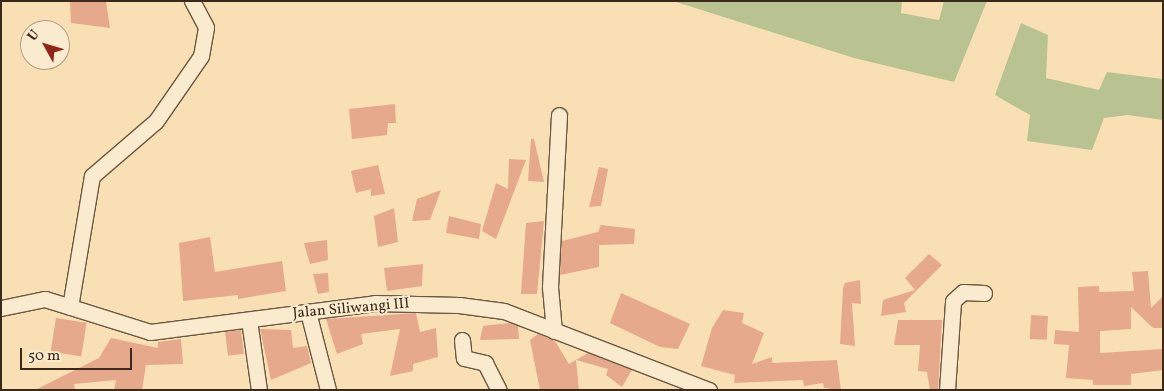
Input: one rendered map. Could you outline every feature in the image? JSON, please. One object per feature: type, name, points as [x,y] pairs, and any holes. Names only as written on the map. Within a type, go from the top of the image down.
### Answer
[{"type":"street","points":[[70,307],[95,171],[156,121],[201,56],[206,27],[192,1]]},
{"type":"street","points":[[554,331],[550,287],[558,115]]},
{"type":"street","points":[[947,390],[953,300],[963,292],[984,293]]},
{"type":"street","name":"Jalan Siliwangi III","points":[[1,308],[45,299],[150,332],[308,312],[430,302],[504,312],[709,390]]},
{"type":"street","points":[[308,312],[328,390]]},
{"type":"street","points":[[249,320],[259,390]]},
{"type":"street","points":[[462,340],[464,358],[485,362],[499,390]]},
{"type":"green space","points":[[673,1],[902,1],[901,13],[939,20],[944,1],[987,1],[954,82],[854,58]]},
{"type":"green space","points":[[1021,23],[1048,35],[1046,78],[1099,90],[1107,72],[1163,79],[1163,120],[1128,115],[1104,118],[1092,150],[1027,141],[1030,115],[995,95]]},
{"type":"building","points":[[70,1],[106,1],[110,28],[71,23]]},
{"type":"building","points":[[395,104],[396,123],[388,123],[387,135],[352,139],[349,109]]},
{"type":"building","points":[[531,139],[534,139],[544,182],[528,181]]},
{"type":"building","points":[[509,159],[526,160],[496,239],[482,231],[496,183],[508,189]]},
{"type":"building","points":[[378,165],[385,194],[371,196],[371,189],[356,193],[351,171]]},
{"type":"building","points":[[599,167],[608,169],[601,206],[589,207]]},
{"type":"building","points":[[441,190],[430,220],[412,221],[417,199]]},
{"type":"building","points":[[394,208],[398,242],[378,247],[374,216]]},
{"type":"building","points":[[449,216],[481,224],[479,239],[446,233]]},
{"type":"building","points":[[544,221],[537,294],[521,294],[526,223]]},
{"type":"building","points":[[601,225],[635,229],[634,244],[599,245],[599,267],[560,275],[562,241],[598,232]]},
{"type":"building","points":[[210,237],[215,272],[282,261],[286,291],[238,299],[238,295],[183,301],[179,243]]},
{"type":"building","points":[[327,240],[328,260],[310,264],[304,243]]},
{"type":"building","points":[[929,254],[942,265],[904,303],[906,312],[881,316],[883,300],[915,290],[905,278]]},
{"type":"building","points":[[423,264],[422,286],[387,291],[384,268]]},
{"type":"building","points":[[1148,271],[1151,308],[1163,296],[1163,328],[1153,328],[1131,307],[1131,329],[1100,331],[1100,353],[1163,349],[1163,370],[1131,374],[1131,385],[1093,385],[1093,380],[1066,378],[1069,345],[1054,344],[1055,330],[1079,332],[1078,287],[1099,286],[1099,292],[1134,291],[1132,272]]},
{"type":"building","points":[[328,273],[329,292],[318,294],[313,274]]},
{"type":"building","points":[[860,280],[861,304],[852,303],[855,346],[840,344],[843,288],[845,283]]},
{"type":"building","points":[[621,293],[690,324],[678,349],[660,347],[610,323]]},
{"type":"building","points":[[723,310],[744,313],[742,323],[764,333],[752,364],[772,357],[772,363],[837,360],[841,390],[824,388],[823,383],[804,386],[803,380],[734,383],[735,375],[701,366],[712,328]]},
{"type":"building","points":[[416,313],[420,332],[436,328],[438,357],[413,364],[413,371],[390,376],[400,329],[361,334],[363,344],[337,354],[326,319]]},
{"type":"building","points":[[1031,315],[1048,316],[1047,340],[1030,339]]},
{"type":"building","points":[[56,318],[87,323],[81,356],[51,352]]},
{"type":"building","points":[[898,320],[942,320],[938,390],[930,390],[927,372],[918,371],[920,345],[894,345]]},
{"type":"building","points":[[509,323],[518,326],[519,339],[480,340],[483,326]]},
{"type":"building","points":[[260,329],[291,330],[293,348],[307,346],[311,363],[271,380]]},
{"type":"building","points":[[241,330],[244,354],[228,356],[225,332]]},
{"type":"building","points":[[538,334],[555,341],[569,364],[588,353],[632,370],[622,387],[606,375],[608,369],[576,360],[579,390],[540,390],[530,340]]},
{"type":"building","points":[[111,338],[158,348],[158,342],[181,339],[183,364],[146,365],[142,390],[114,390],[116,380],[74,384],[75,390],[35,390],[99,358]]}]
